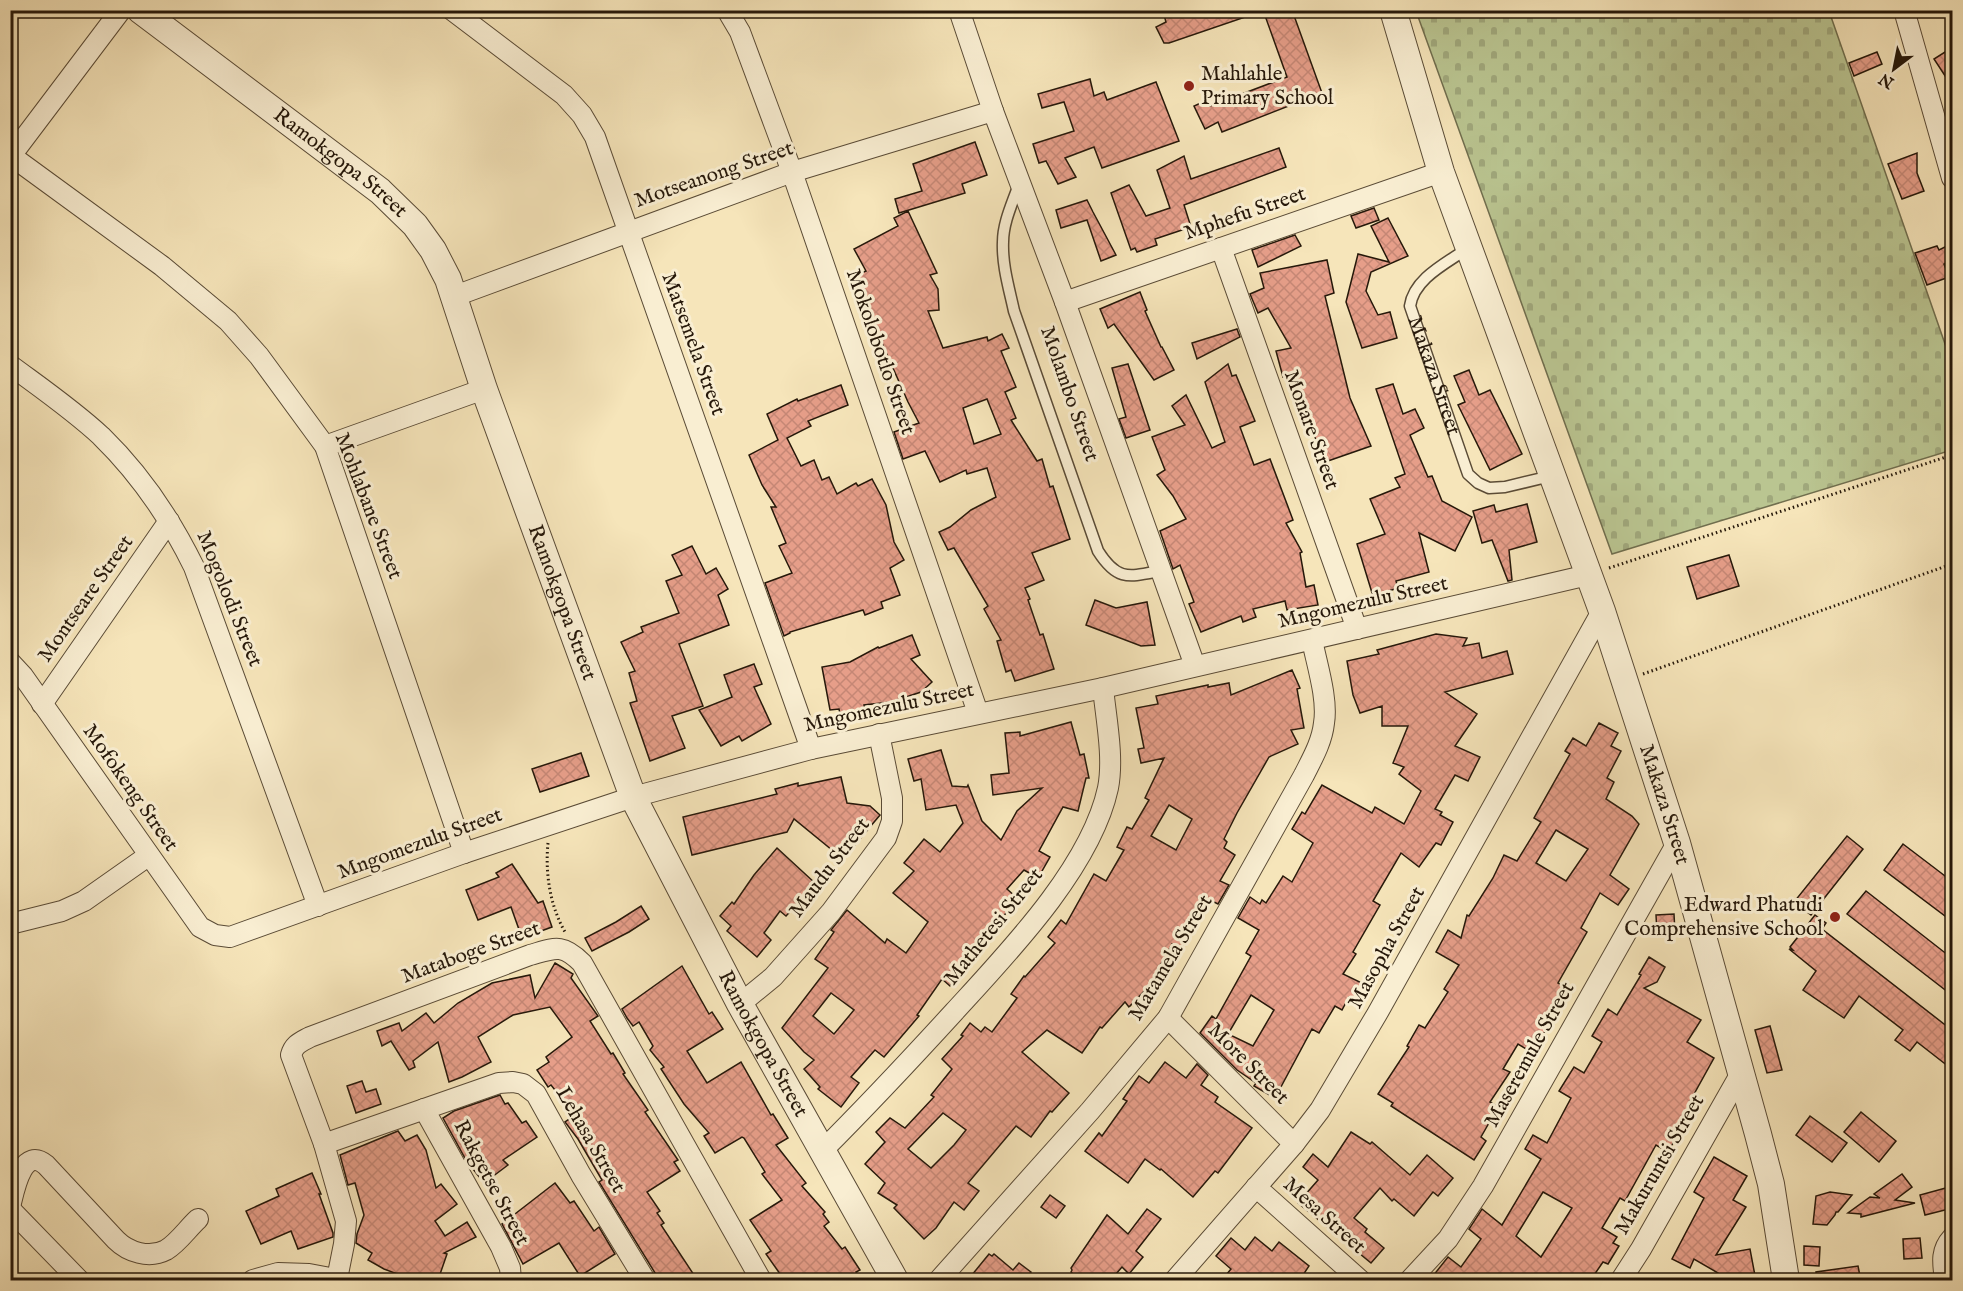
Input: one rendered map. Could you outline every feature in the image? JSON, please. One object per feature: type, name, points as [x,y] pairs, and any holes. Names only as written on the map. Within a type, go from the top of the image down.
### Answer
[{"type":"street","points":[[11,156],[122,10]]},
{"type":"street","name":"Ramokgopa Street","points":[[140,10],[394,202],[433,250],[455,296],[484,389],[633,797],[740,1004],[895,1281]]},
{"type":"street","name":"Matsemela Street","points":[[452,10],[564,95],[582,115],[595,137],[811,749]]},
{"type":"street","name":"Mokolobotlo Street","points":[[727,10],[740,32],[792,172],[978,713]]},
{"type":"street","name":"Molambo Street","points":[[959,10],[993,111],[1065,302],[1195,666]]},
{"type":"street","name":"Makaza Street","points":[[1393,10],[1441,172],[1602,611],[1677,843],[1771,1184],[1786,1281]]},
{"type":"street","points":[[1904,10],[1953,178]]},
{"type":"street","name":"Motseanong Street","points":[[455,296],[792,172],[993,111]]},
{"type":"street","name":"Mohlabane Street","points":[[11,156],[162,266],[228,321],[259,356],[325,446],[464,853]]},
{"type":"street","name":"Mphefu Street","points":[[1065,302],[1441,172]]},
{"type":"street","name":"Monare Street","points":[[1221,248],[1357,629]]},
{"type":"street","name":"Mogolodi Street","points":[[10,365],[100,435],[126,462],[169,521],[194,567],[318,906]]},
{"type":"street","points":[[325,446],[484,389]]},
{"type":"street","name":"Montseare Street","points":[[42,704],[169,521]]},
{"type":"street","name":"Mngomezulu Street","points":[[215,935],[230,937],[464,853],[633,797],[811,749],[1103,688],[1588,574]]},
{"type":"street","name":"Masopha Street","points":[[1175,1281],[1320,1110],[1372,1024],[1602,611]]},
{"type":"street","name":"Matamela Street","points":[[939,1281],[1090,1111],[1168,1018],[1304,775],[1319,744],[1324,722],[1323,702],[1312,640]]},
{"type":"street","name":"Mofokeng Street","points":[[10,662],[200,927],[215,935]]},
{"type":"street","name":"Mathetesi Street","points":[[822,1151],[881,1092],[987,976],[1050,901],[1073,867],[1102,808],[1108,786],[1110,760],[1103,688]]},
{"type":"street","name":"Maudu Street","points":[[740,1004],[773,977],[831,912],[886,838],[892,821],[892,808],[879,734]]},
{"type":"street","name":"Maseremule Street","points":[[1410,1281],[1448,1239],[1483,1186],[1677,843]]},
{"type":"street","points":[[10,924],[62,911],[84,901],[148,856]]},
{"type":"street","name":"Mataboge Street","points":[[339,1280],[346,1221],[324,1144],[291,1055],[297,1044],[530,955],[560,948],[567,950],[582,963],[761,1281]]},
{"type":"street","name":"More Street","points":[[1168,1018],[1294,1143]]},
{"type":"street","name":"Makuruntsi Street","points":[[1621,1281],[1641,1250],[1741,1073]]},
{"type":"street","name":"Lehasa Street","points":[[324,1144],[499,1083],[513,1082],[531,1089],[645,1281]]},
{"type":"street","name":"Rakgetse Street","points":[[424,1109],[501,1247],[510,1268],[512,1281]]},
{"type":"street","points":[[79,1281],[10,1208],[20,1172],[25,1164],[36,1159],[46,1164],[128,1250],[142,1253],[164,1251],[198,1219]]},
{"type":"street","name":"Mesa Street","points":[[1256,1187],[1360,1281]]},
{"type":"street","points":[[1945,1281],[1944,1249],[1953,1238]]},
{"type":"street","points":[[253,1281],[278,1273],[309,1274],[339,1280]]},
{"type":"lane","name":"Molambo Street","points":[[1020,181],[1006,220],[1003,240],[1003,257],[1014,311],[1098,551],[1107,565],[1117,573],[1129,577],[1160,571]]},
{"type":"lane","name":"Makaza Street","points":[[1468,248],[1417,286],[1411,296],[1410,306],[1451,429],[1468,474],[1478,483],[1489,488],[1505,487],[1552,476]]},
{"type":"path","points":[[1588,574],[1953,455]]},
{"type":"path","points":[[1626,680],[1953,564]]},
{"type":"path","points":[[553,824],[546,864],[550,892],[566,934],[560,948]]},
{"type":"green space","points":[[1416,11],[1829,11],[1952,364],[1952,450],[1612,554]]},
{"type":"building","points":[[1178,10],[1257,10],[1257,13],[1164,43],[1156,27],[1166,22],[1164,15]]},
{"type":"building","points":[[1263,10],[1292,10],[1322,93],[1222,132],[1218,122],[1205,129],[1194,106],[1207,100],[1210,106],[1287,77]]},
{"type":"building","points":[[1877,52],[1882,64],[1854,76],[1849,63]]},
{"type":"building","points":[[1945,52],[1953,63],[1953,88],[1934,59]]},
{"type":"building","points":[[1090,79],[1094,96],[1104,92],[1107,100],[1156,82],[1179,141],[1102,168],[1094,147],[1065,158],[1076,177],[1058,184],[1046,161],[1039,163],[1033,144],[1074,131],[1064,102],[1042,108],[1038,94]]},
{"type":"building","points":[[975,142],[987,175],[962,184],[965,193],[899,213],[895,199],[922,191],[913,164]]},
{"type":"building","points":[[1279,148],[1286,167],[1184,205],[1191,227],[1155,239],[1157,245],[1137,252],[1135,248],[1131,250],[1111,193],[1129,185],[1146,216],[1170,208],[1157,170],[1184,156],[1191,179]]},
{"type":"building","points":[[1917,153],[1917,173],[1924,191],[1902,199],[1888,164]]},
{"type":"building","points":[[1087,200],[1116,255],[1101,261],[1087,220],[1061,228],[1056,210]]},
{"type":"building","points":[[1374,208],[1379,220],[1356,228],[1351,216]]},
{"type":"building","points":[[908,211],[937,273],[930,275],[938,289],[939,310],[928,311],[943,348],[987,337],[988,341],[1002,334],[1009,348],[1001,351],[1016,387],[1005,392],[1016,418],[1011,420],[1037,461],[1042,459],[1070,539],[1032,553],[1044,580],[1025,588],[1054,669],[1015,681],[1011,670],[1006,672],[997,641],[1001,640],[984,609],[988,606],[954,548],[948,550],[939,532],[950,527],[971,510],[996,497],[987,468],[967,474],[966,470],[940,482],[925,451],[903,459],[894,432],[919,423],[877,332],[870,334],[849,278],[866,271],[854,249],[898,226],[894,218]],"holes":[[[987,399],[1001,434],[974,444],[963,408]]]},
{"type":"building","points":[[1388,218],[1408,256],[1371,272],[1366,291],[1378,315],[1390,312],[1397,338],[1362,348],[1346,302],[1358,254],[1389,262],[1371,226]]},
{"type":"building","points":[[1295,235],[1301,246],[1258,267],[1252,250]]},
{"type":"building","points":[[1953,243],[1953,259],[1944,264],[1949,277],[1927,285],[1915,253],[1937,246],[1939,250]]},
{"type":"building","points":[[1327,260],[1334,293],[1325,296],[1350,398],[1371,446],[1325,462],[1307,418],[1295,374],[1283,377],[1276,351],[1291,348],[1268,308],[1258,313],[1250,294],[1264,288],[1260,273]]},
{"type":"building","points":[[1140,292],[1147,310],[1145,311],[1174,370],[1154,380],[1114,324],[1108,328],[1100,309]]},
{"type":"building","points":[[1237,329],[1240,337],[1197,359],[1192,343]]},
{"type":"building","points":[[1128,364],[1150,430],[1126,438],[1119,419],[1126,417],[1112,368]]},
{"type":"building","points":[[1228,364],[1232,376],[1236,375],[1255,421],[1240,427],[1254,465],[1270,459],[1293,520],[1286,523],[1302,552],[1300,553],[1306,587],[1314,585],[1318,605],[1287,610],[1285,601],[1253,609],[1256,617],[1243,622],[1241,616],[1201,632],[1189,604],[1194,602],[1180,565],[1173,569],[1160,531],[1186,519],[1173,496],[1157,475],[1165,470],[1152,437],[1185,425],[1172,406],[1186,395],[1212,448],[1225,442],[1205,382]]},
{"type":"building","points":[[1469,370],[1479,395],[1490,390],[1522,454],[1490,470],[1458,405],[1465,402],[1454,376]]},
{"type":"building","points":[[1393,384],[1403,414],[1415,409],[1424,428],[1410,435],[1428,477],[1432,476],[1442,501],[1472,517],[1455,551],[1419,533],[1429,572],[1396,581],[1398,588],[1373,596],[1357,544],[1385,534],[1370,499],[1400,487],[1395,478],[1405,474],[1376,389]]},
{"type":"building","points":[[841,385],[848,405],[808,421],[811,426],[787,438],[801,466],[814,460],[822,480],[829,477],[837,494],[856,483],[858,486],[872,479],[886,505],[894,542],[904,560],[890,568],[900,595],[881,602],[883,608],[865,615],[863,610],[790,632],[784,636],[765,583],[792,573],[779,546],[786,543],[771,507],[776,507],[762,485],[749,455],[778,440],[767,414],[797,399],[798,401]]},
{"type":"building","points":[[1527,504],[1537,542],[1509,550],[1512,580],[1508,581],[1492,540],[1482,543],[1473,511],[1494,505],[1496,512]]},
{"type":"building","points":[[692,546],[706,574],[716,568],[728,589],[718,595],[729,625],[679,644],[703,706],[672,716],[685,748],[650,761],[630,703],[637,701],[629,673],[635,671],[621,642],[643,632],[641,627],[679,613],[666,581],[682,575],[672,555]]},
{"type":"building","points":[[1729,555],[1739,586],[1697,599],[1687,567]]},
{"type":"building","points":[[1095,600],[1116,608],[1147,602],[1155,645],[1141,646],[1086,625]]},
{"type":"building","points":[[1436,634],[1467,638],[1463,646],[1479,643],[1482,658],[1507,651],[1513,674],[1445,692],[1477,714],[1455,746],[1480,757],[1468,781],[1455,775],[1435,809],[1442,812],[1440,815],[1453,822],[1441,845],[1436,843],[1419,867],[1401,853],[1373,901],[1380,905],[1353,952],[1356,954],[1343,974],[1368,986],[1360,1002],[1349,997],[1342,1010],[1335,1006],[1319,1033],[1312,1029],[1275,1098],[1254,1086],[1256,1083],[1237,1070],[1200,1033],[1212,1016],[1216,1019],[1251,956],[1246,953],[1259,930],[1238,918],[1250,897],[1260,904],[1262,900],[1266,903],[1283,876],[1292,882],[1313,843],[1292,829],[1302,812],[1305,814],[1322,785],[1372,813],[1375,807],[1404,824],[1421,791],[1399,774],[1404,767],[1393,763],[1408,726],[1382,726],[1382,706],[1360,713],[1353,695],[1347,661],[1379,654],[1377,650]],"holes":[[[1251,995],[1274,1010],[1253,1046],[1228,1034]]]},
{"type":"building","points":[[912,635],[920,655],[911,659],[932,682],[921,692],[891,702],[864,705],[865,713],[841,718],[839,709],[830,710],[822,667],[850,662],[878,647]]},
{"type":"building","points":[[754,664],[762,684],[754,687],[771,724],[742,741],[739,736],[721,746],[699,710],[732,697],[724,675]]},
{"type":"building","points":[[1292,670],[1300,688],[1297,689],[1304,728],[1291,730],[1298,744],[1269,757],[1224,839],[1227,842],[1224,848],[1235,855],[1220,881],[1229,885],[1218,904],[1210,900],[1182,948],[1172,944],[1149,986],[1129,1007],[1125,1002],[1102,1028],[1100,1027],[1082,1053],[1047,1030],[1022,1052],[1069,1093],[1052,1112],[1050,1111],[1031,1137],[1016,1126],[968,1183],[979,1191],[964,1210],[954,1202],[936,1228],[924,1239],[894,1208],[897,1205],[878,1193],[885,1183],[865,1164],[885,1142],[876,1132],[890,1118],[905,1128],[934,1097],[931,1095],[952,1069],[942,1059],[963,1036],[961,1035],[970,1023],[981,1032],[985,1027],[992,1032],[1017,998],[1011,994],[1024,976],[1055,943],[1048,937],[1061,920],[1066,924],[1094,874],[1106,881],[1124,850],[1117,847],[1127,827],[1132,829],[1149,800],[1145,798],[1164,758],[1141,763],[1138,749],[1144,748],[1136,708],[1158,704],[1156,696],[1208,685],[1208,687],[1229,683],[1231,695]],"holes":[[[1169,805],[1192,819],[1176,850],[1151,836]],[[943,1113],[966,1130],[931,1168],[908,1149]]]},
{"type":"building","points":[[1071,722],[1080,755],[1084,754],[1089,778],[1086,778],[1078,811],[1063,807],[1039,851],[1050,857],[1038,878],[1024,870],[1007,889],[1018,899],[977,947],[982,953],[969,963],[950,986],[942,979],[917,1015],[919,1016],[884,1057],[875,1050],[851,1077],[859,1083],[841,1107],[818,1089],[820,1087],[804,1069],[814,1060],[782,1028],[828,968],[815,959],[834,932],[831,930],[847,910],[885,943],[887,939],[906,953],[928,922],[893,893],[914,871],[904,863],[924,839],[940,852],[963,823],[956,805],[926,810],[921,779],[914,781],[908,759],[941,750],[952,786],[967,787],[968,785],[982,821],[1001,840],[1017,811],[1042,788],[993,795],[991,775],[1009,773],[1005,733],[1020,732],[1020,736]],"holes":[[[831,993],[854,1010],[834,1034],[813,1016]]]},
{"type":"building","points":[[1599,723],[1618,733],[1611,746],[1621,751],[1607,778],[1614,782],[1606,799],[1632,816],[1639,824],[1610,875],[1629,889],[1618,905],[1600,893],[1581,928],[1587,932],[1558,983],[1568,989],[1533,1053],[1518,1044],[1503,1069],[1510,1072],[1490,1102],[1498,1107],[1481,1137],[1486,1141],[1474,1160],[1391,1106],[1393,1103],[1378,1094],[1409,1047],[1407,1046],[1419,1025],[1425,1028],[1448,992],[1444,989],[1459,965],[1436,952],[1448,930],[1461,938],[1467,915],[1469,916],[1493,878],[1504,855],[1517,861],[1541,822],[1534,818],[1570,754],[1565,751],[1573,738],[1586,746]],"holes":[[[1556,830],[1588,849],[1566,881],[1536,863]]]},
{"type":"building","points":[[581,753],[589,776],[540,792],[532,769]]},
{"type":"building","points":[[841,777],[847,803],[870,806],[880,815],[843,859],[794,819],[787,832],[692,855],[683,817],[777,794],[775,789],[798,783],[798,786]]},
{"type":"building","points":[[1847,836],[1863,849],[1811,915],[1794,902]]},
{"type":"building","points":[[1903,844],[1953,882],[1953,922],[1884,870]]},
{"type":"building","points":[[777,848],[816,884],[786,916],[780,911],[764,933],[771,940],[757,957],[727,931],[731,926],[720,916],[732,902],[734,904]]},
{"type":"building","points":[[512,864],[538,903],[543,901],[552,927],[522,938],[511,907],[478,920],[466,890],[499,877],[496,873]]},
{"type":"building","points":[[1866,891],[1953,959],[1953,996],[1847,914]]},
{"type":"building","points":[[641,906],[649,919],[592,951],[585,938]]},
{"type":"building","points":[[1674,914],[1675,933],[1657,933],[1656,915]]},
{"type":"building","points":[[1815,915],[1826,923],[1822,929],[1953,1031],[1953,1070],[1917,1042],[1910,1051],[1895,1040],[1903,1030],[1859,996],[1844,1018],[1803,990],[1816,971],[1789,949],[1793,950],[1790,947]]},
{"type":"building","points":[[1649,957],[1665,967],[1657,982],[1644,988],[1701,1020],[1687,1042],[1714,1058],[1688,1105],[1696,1110],[1687,1126],[1684,1124],[1668,1152],[1656,1145],[1625,1201],[1620,1198],[1602,1228],[1617,1237],[1613,1243],[1619,1246],[1608,1264],[1603,1262],[1590,1281],[1429,1281],[1448,1257],[1461,1267],[1481,1239],[1469,1229],[1482,1209],[1502,1225],[1541,1159],[1525,1149],[1533,1135],[1547,1143],[1571,1098],[1559,1091],[1574,1067],[1584,1073],[1602,1042],[1592,1036],[1608,1009],[1617,1015],[1641,975],[1639,974]],"holes":[[[1543,1192],[1572,1208],[1541,1257],[1516,1236]]]},
{"type":"building","points":[[555,963],[573,974],[571,978],[598,1016],[590,1021],[611,1054],[613,1053],[625,1073],[623,1074],[648,1110],[645,1112],[678,1160],[674,1162],[680,1171],[647,1192],[660,1211],[657,1213],[664,1223],[661,1225],[694,1275],[686,1281],[660,1281],[599,1182],[602,1180],[578,1139],[565,1122],[575,1115],[551,1085],[548,1087],[537,1070],[549,1062],[546,1057],[572,1037],[550,1007],[513,1015],[478,1037],[491,1062],[449,1082],[438,1042],[413,1061],[415,1067],[409,1070],[391,1041],[382,1046],[377,1031],[399,1023],[402,1031],[426,1013],[434,1023],[458,1003],[492,983],[530,975],[535,998]]},
{"type":"building","points":[[682,966],[709,1014],[712,1012],[723,1029],[687,1051],[707,1083],[741,1062],[771,1115],[773,1114],[788,1138],[776,1145],[806,1183],[802,1186],[825,1212],[823,1214],[829,1222],[824,1226],[842,1249],[845,1247],[860,1270],[856,1272],[864,1281],[785,1281],[766,1254],[771,1251],[750,1220],[782,1200],[762,1174],[765,1172],[744,1138],[742,1137],[715,1153],[704,1136],[709,1133],[684,1104],[661,1069],[664,1067],[650,1050],[653,1046],[639,1022],[633,1026],[627,1018],[622,1009]]},
{"type":"building","points":[[1770,1026],[1782,1070],[1767,1073],[1755,1030]]},
{"type":"building","points":[[1165,1062],[1186,1078],[1197,1064],[1208,1075],[1201,1085],[1218,1097],[1215,1102],[1252,1128],[1218,1173],[1215,1171],[1193,1197],[1161,1169],[1145,1159],[1128,1183],[1085,1151],[1099,1133],[1102,1136],[1127,1101],[1123,1099],[1139,1076],[1149,1083]]},
{"type":"building","points":[[362,1081],[366,1092],[376,1089],[381,1104],[356,1113],[347,1086]]},
{"type":"building","points":[[500,1095],[522,1123],[526,1121],[537,1137],[503,1160],[508,1165],[484,1183],[466,1160],[443,1118],[454,1111]]},
{"type":"building","points":[[1861,1112],[1896,1141],[1879,1162],[1844,1132]]},
{"type":"building","points":[[1810,1116],[1847,1143],[1832,1162],[1796,1135]]},
{"type":"building","points":[[398,1131],[405,1141],[417,1135],[426,1150],[436,1188],[441,1184],[457,1204],[435,1221],[445,1236],[467,1222],[476,1237],[444,1253],[447,1254],[438,1280],[428,1277],[427,1281],[416,1281],[384,1269],[368,1260],[372,1253],[356,1243],[364,1215],[355,1183],[348,1185],[340,1155]]},
{"type":"building","points":[[1351,1132],[1370,1144],[1372,1142],[1410,1175],[1427,1155],[1453,1178],[1438,1196],[1433,1192],[1414,1216],[1394,1199],[1392,1201],[1380,1188],[1354,1218],[1367,1229],[1365,1232],[1384,1248],[1371,1263],[1298,1203],[1318,1180],[1303,1167],[1313,1154],[1328,1167]]},
{"type":"building","points":[[1714,1157],[1747,1176],[1733,1200],[1746,1207],[1716,1255],[1750,1249],[1756,1281],[1714,1281],[1718,1273],[1694,1259],[1690,1268],[1672,1259],[1704,1198],[1694,1192]]},
{"type":"building","points":[[312,1173],[321,1194],[319,1194],[333,1237],[298,1249],[291,1231],[261,1244],[246,1211],[279,1196],[276,1189]]},
{"type":"building","points":[[1902,1174],[1912,1187],[1895,1200],[1915,1203],[1861,1217],[1861,1214],[1848,1213],[1870,1197],[1880,1198],[1874,1194]]},
{"type":"building","points":[[555,1183],[570,1203],[574,1201],[594,1231],[599,1227],[615,1254],[580,1276],[559,1243],[523,1264],[502,1224]]},
{"type":"building","points":[[1953,1186],[1953,1208],[1925,1215],[1920,1195]]},
{"type":"building","points":[[1830,1192],[1852,1195],[1827,1225],[1813,1224],[1816,1196]]},
{"type":"building","points":[[1050,1195],[1065,1206],[1056,1218],[1041,1207]]},
{"type":"building","points":[[1147,1209],[1161,1219],[1136,1251],[1143,1257],[1129,1274],[1122,1267],[1110,1281],[1080,1281],[1071,1272],[1071,1268],[1107,1215],[1128,1234]]},
{"type":"building","points":[[1255,1237],[1272,1251],[1279,1242],[1309,1266],[1299,1281],[1221,1281],[1231,1269],[1216,1256],[1231,1238],[1245,1250]]},
{"type":"building","points":[[1920,1238],[1922,1258],[1904,1259],[1903,1239]]},
{"type":"building","points":[[1804,1246],[1820,1247],[1819,1266],[1804,1265]]},
{"type":"building","points":[[989,1254],[992,1256],[994,1254],[1013,1270],[1019,1263],[1031,1272],[1025,1279],[1027,1281],[967,1281]]},
{"type":"building","points":[[1858,1266],[1861,1281],[1817,1281],[1816,1272]]},
{"type":"place","name":"Mahlahle Primary School","points":[[1189,86]]},
{"type":"place","name":"Edward Phatudi Comprehensive School","points":[[1835,917]]}]
